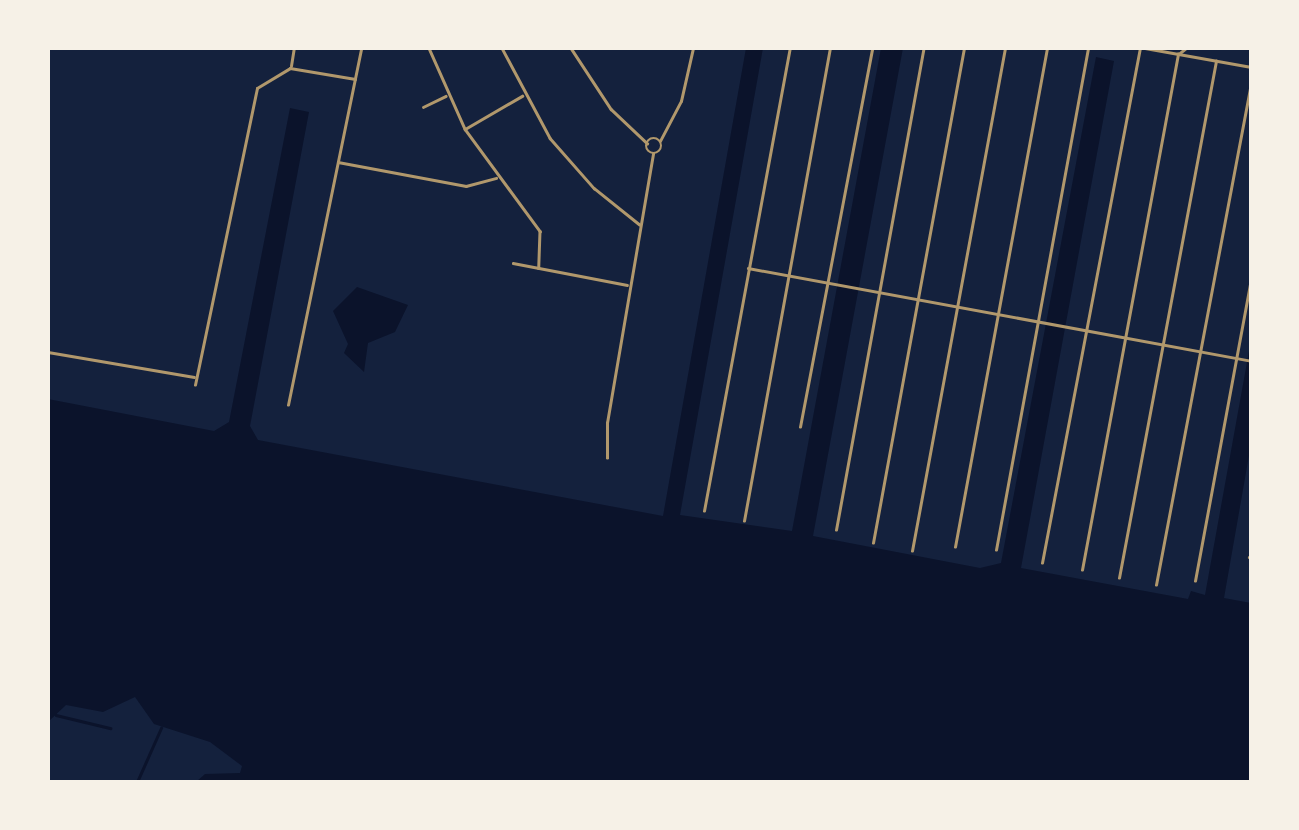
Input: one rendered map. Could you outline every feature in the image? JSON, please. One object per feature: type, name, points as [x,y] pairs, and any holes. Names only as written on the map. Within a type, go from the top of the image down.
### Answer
[{"type":"street","points":[[290,68],[294,48]]},
{"type":"street","points":[[288,405],[361,48]]},
{"type":"street","points":[[429,48],[466,129],[540,231],[539,268]]},
{"type":"street","points":[[502,48],[524,96],[575,167],[639,224]]},
{"type":"street","points":[[572,48],[611,109],[653,154]]},
{"type":"street","points":[[607,458],[628,285],[653,154],[681,101],[693,48]]},
{"type":"street","points":[[704,511],[790,48]]},
{"type":"street","points":[[744,521],[830,48]]},
{"type":"street","points":[[800,427],[831,283],[872,48]]},
{"type":"street","points":[[836,530],[924,48]]},
{"type":"street","points":[[873,543],[964,48]]},
{"type":"street","points":[[912,550],[1005,48]]},
{"type":"street","points":[[955,547],[1047,48]]},
{"type":"street","points":[[996,550],[1088,48]]},
{"type":"street","points":[[1042,563],[1142,48],[1252,67]]},
{"type":"street","points":[[1174,48],[1178,54]]},
{"type":"street","points":[[1082,570],[1178,54],[1186,48]]},
{"type":"street","points":[[1118,578],[1216,61]]},
{"type":"street","points":[[195,385],[254,95],[268,78],[290,68],[355,79]]},
{"type":"street","points":[[1156,585],[1252,78]]},
{"type":"street","points":[[422,107],[448,95]]},
{"type":"street","points":[[466,129],[524,96]]},
{"type":"street","points":[[646,143],[660,142]]},
{"type":"street","points":[[337,162],[466,186],[498,178]]},
{"type":"street","points":[[513,263],[628,285]]},
{"type":"street","points":[[748,268],[1252,361]]},
{"type":"street","points":[[1195,581],[1252,273]]},
{"type":"street","points":[[48,352],[194,377]]},
{"type":"water","points":[[746,48],[763,48],[680,515],[792,531],[881,48],[903,48],[813,536],[980,568],[1001,563],[1096,57],[1114,61],[1021,568],[1188,599],[1191,591],[1205,595],[1251,340],[1251,444],[1224,598],[1251,603],[1251,782],[196,782],[205,774],[240,773],[242,766],[210,742],[154,724],[135,697],[103,712],[66,705],[48,722],[48,399],[214,431],[229,422],[290,108],[309,112],[250,426],[258,440],[663,516]]},
{"type":"water","points":[[357,287],[408,305],[395,332],[368,343],[364,372],[344,353],[348,344],[333,311]]},
{"type":"waterway","points":[[56,715],[110,728]]},
{"type":"waterway","points":[[137,782],[161,728]]}]
